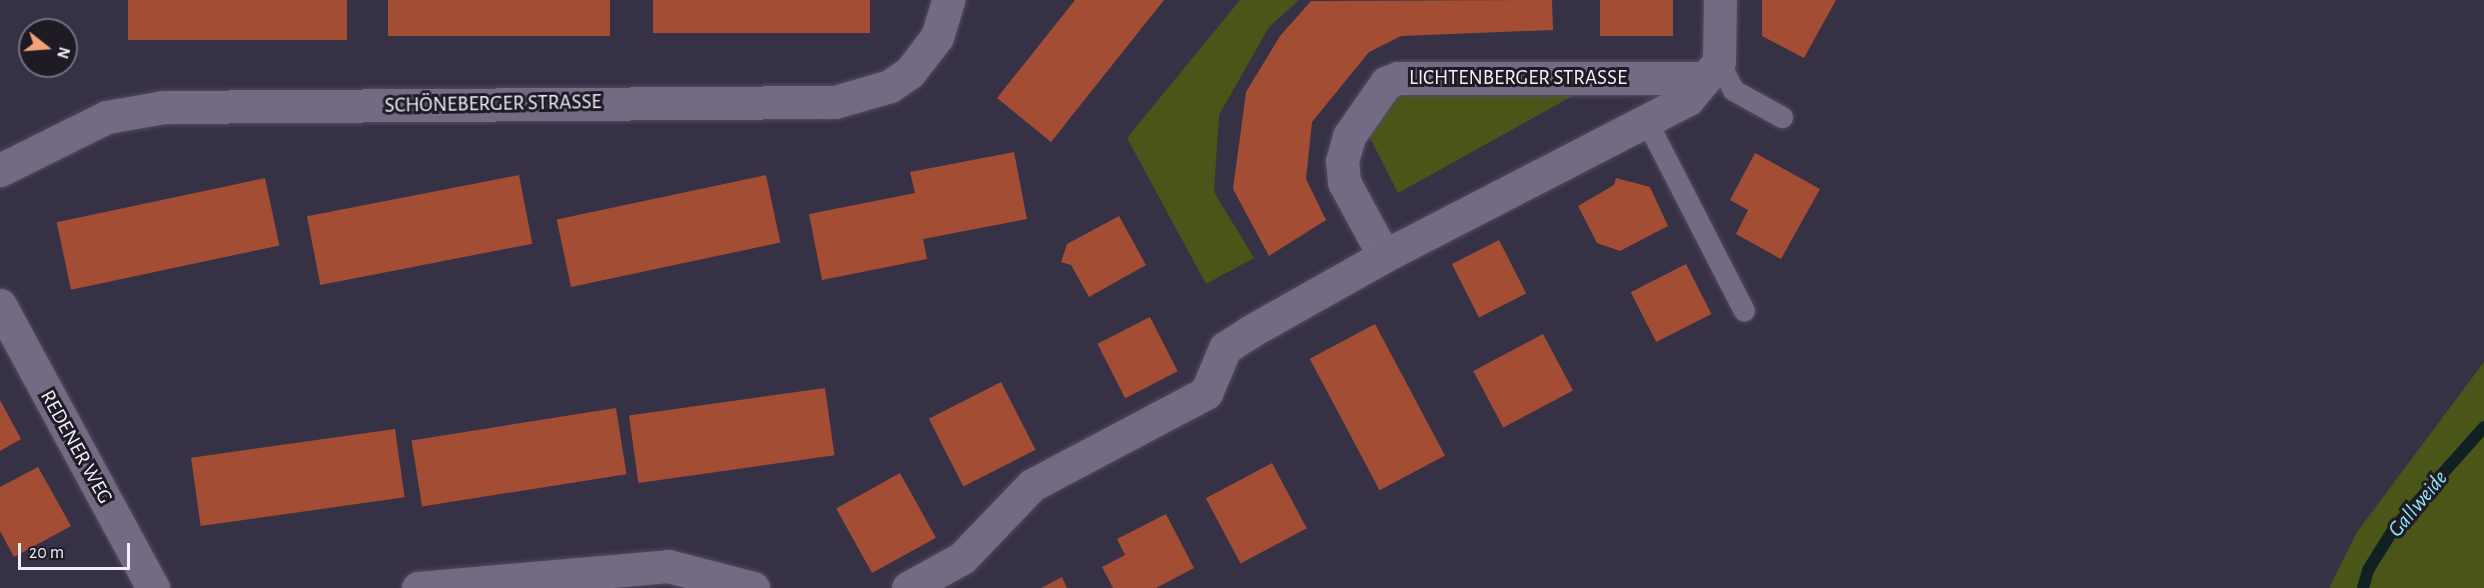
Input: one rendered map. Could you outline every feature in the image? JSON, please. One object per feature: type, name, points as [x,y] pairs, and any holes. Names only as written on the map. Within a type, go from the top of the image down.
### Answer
[{"type":"street","points":[[908,588],[962,558],[1032,485],[1206,393],[1225,348],[1383,256],[1688,99],[1711,70],[1720,0]]},
{"type":"street","name":"SCHÖNEBERGER STRASSE","points":[[0,170],[107,117],[164,108],[835,102],[891,86],[910,72],[937,37],[946,10]]},
{"type":"street","name":"LICHTENBERGER STRASSE","points":[[1383,256],[1344,182],[1342,161],[1348,136],[1386,83],[1398,78],[1711,70]]},
{"type":"street","name":"REDENER WEG","points":[[0,305],[153,588]]},
{"type":"street","points":[[418,588],[668,566],[753,588]]},
{"type":"lane","points":[[1711,70],[1733,90],[1782,117]]},
{"type":"lane","points":[[1647,122],[1744,311]]},
{"type":"green space","points":[[1240,0],[1299,0],[1269,27],[1219,115],[1214,192],[1254,258],[1206,284],[1127,138]]},
{"type":"green space","points":[[1394,88],[1587,88],[1398,193],[1365,128]]},
{"type":"green space","points":[[2484,362],[2484,588],[2329,588],[2357,532]]},
{"type":"building","points":[[128,0],[347,0],[347,40],[128,40]]},
{"type":"building","points":[[388,0],[610,0],[610,36],[388,36]]},
{"type":"building","points":[[653,0],[870,0],[870,33],[653,33]]},
{"type":"building","points":[[1075,0],[1164,0],[1051,142],[997,98]]},
{"type":"building","points":[[1552,0],[1553,30],[1401,36],[1369,52],[1312,122],[1306,179],[1326,220],[1269,256],[1233,189],[1246,92],[1280,36],[1311,1]]},
{"type":"building","points":[[1600,0],[1673,0],[1673,36],[1600,36]]},
{"type":"building","points":[[1762,0],[1836,0],[1804,58],[1762,36]]},
{"type":"building","points":[[1014,152],[1027,219],[923,239],[927,259],[822,280],[809,214],[915,193],[910,172]]},
{"type":"building","points":[[1755,153],[1820,189],[1781,259],[1736,234],[1748,210],[1730,200]]},
{"type":"building","points":[[519,175],[532,244],[320,285],[307,216]]},
{"type":"building","points":[[766,175],[780,242],[571,287],[557,219]]},
{"type":"building","points":[[265,178],[279,245],[71,290],[57,222]]},
{"type":"building","points":[[1616,178],[1650,187],[1668,226],[1620,251],[1597,243],[1578,206],[1614,185]]},
{"type":"building","points":[[1119,216],[1146,265],[1089,297],[1071,265],[1061,262],[1067,244]]},
{"type":"building","points":[[1499,240],[1526,293],[1479,318],[1452,264]]},
{"type":"building","points":[[1686,264],[1711,314],[1656,342],[1631,292]]},
{"type":"building","points":[[1150,317],[1178,371],[1125,398],[1097,344]]},
{"type":"building","points":[[1375,324],[1445,456],[1380,490],[1310,359]]},
{"type":"building","points":[[1543,334],[1573,391],[1503,428],[1473,371]]},
{"type":"building","points":[[1001,382],[1036,450],[963,486],[929,419]]},
{"type":"building","points":[[825,388],[834,455],[638,483],[629,416]]},
{"type":"building","points":[[0,400],[21,439],[0,451]]},
{"type":"building","points":[[616,408],[626,474],[422,507],[412,440]]},
{"type":"building","points":[[395,429],[405,497],[201,526],[191,458]]},
{"type":"building","points":[[1272,463],[1307,528],[1241,564],[1206,498]]},
{"type":"building","points":[[38,467],[71,526],[14,557],[0,531],[0,487]]},
{"type":"building","points":[[900,473],[936,538],[872,573],[836,508]]},
{"type":"building","points":[[1166,514],[1194,568],[1156,588],[1113,588],[1102,567],[1125,555],[1117,539]]},
{"type":"building","points":[[1062,577],[1067,588],[1041,588]]},
{"type":"waterway","name":"Gallweide","points":[[2363,588],[2368,570],[2395,527],[2484,427]]}]
